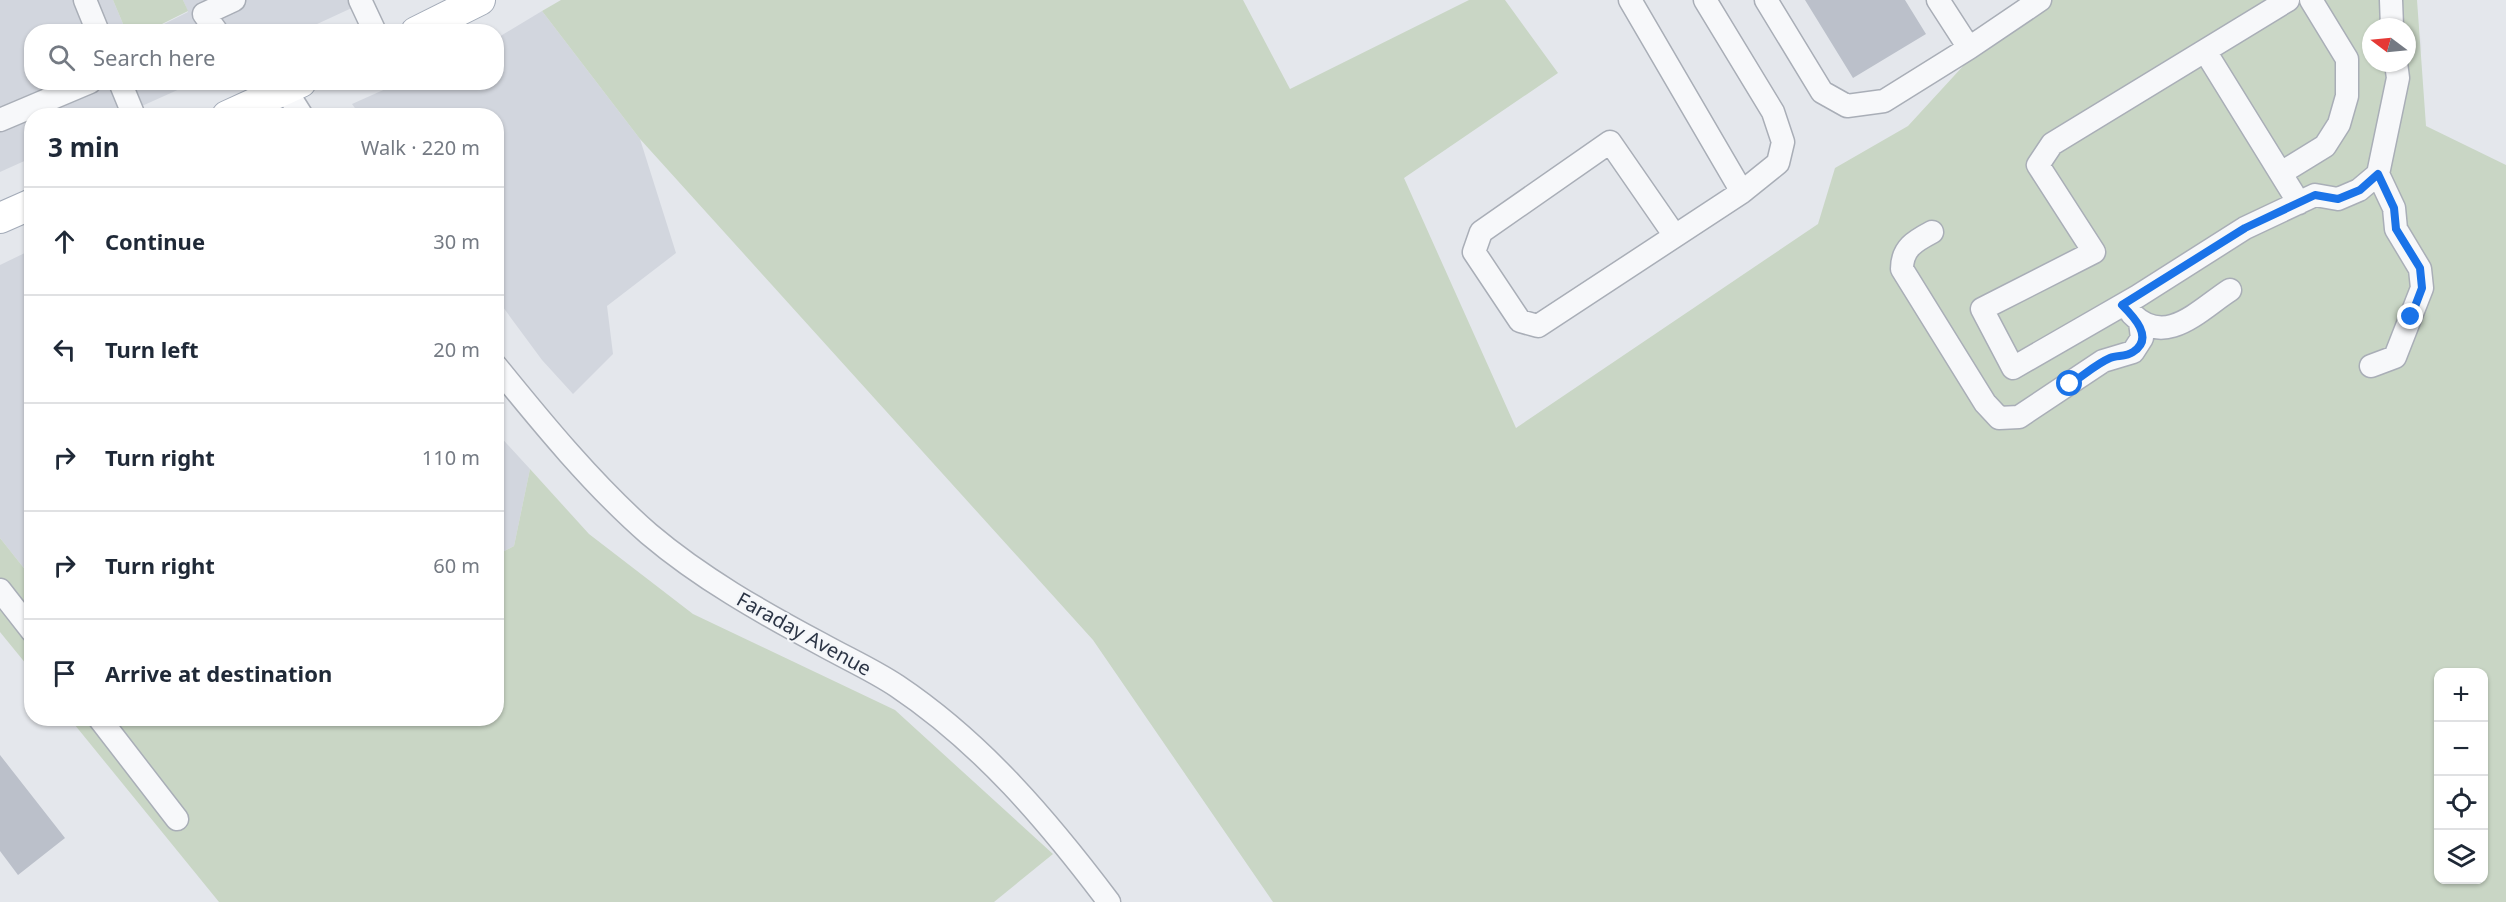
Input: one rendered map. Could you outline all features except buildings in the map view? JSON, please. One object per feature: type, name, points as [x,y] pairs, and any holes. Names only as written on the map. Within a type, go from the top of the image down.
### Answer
[{"type":"main road","points":[[432,24],[480,0]]},
{"type":"main road","points":[[241,108],[273,90]]},
{"type":"main road","points":[[0,218],[24,208]]},
{"type":"street","points":[[85,0],[95,24]]},
{"type":"street","points":[[207,15],[234,0]]},
{"type":"street","points":[[360,0],[371,24]]},
{"type":"street","points":[[1630,0],[1742,192]]},
{"type":"street","points":[[1676,236],[1610,142],[1481,232],[1474,252],[1520,321],[1538,326],[1676,236],[1742,192],[1778,163],[1783,142],[1773,112],[1705,0]]},
{"type":"street","points":[[1766,0],[1822,92],[1847,106],[1884,101],[2040,0]]},
{"type":"street","points":[[1938,0],[1969,48]]},
{"type":"street","points":[[2288,0],[2052,144],[2038,165],[2094,252],[1982,309],[2013,368],[2122,305],[2245,228],[2315,195],[2338,199],[2360,190],[2378,174],[2398,78],[2397,72]]},
{"type":"street","points":[[2281,173],[2325,146],[2339,124],[2347,96],[2346,59],[2311,0]]},
{"type":"street","points":[[2391,0],[2392,18]]},
{"type":"street","points":[[2205,51],[2299,202]]},
{"type":"street","points":[[28,108],[71,90]]},
{"type":"street","points":[[123,90],[131,108]]},
{"type":"street","points":[[279,90],[296,108]]},
{"type":"street","points":[[0,120],[24,110]]},
{"type":"street","points":[[2371,366],[2395,357],[2422,288],[2420,268],[2396,229],[2394,208],[2378,174]]},
{"type":"street","points":[[1932,232],[1908,247],[1903,256],[1902,269],[1985,403],[1999,418],[2019,417],[2103,361],[2133,352],[2142,338],[2140,322]]},
{"type":"street","points":[[2122,305],[2140,322],[2155,330],[2172,328],[2230,290]]},
{"type":"street","name":"Faraday Avenue","points":[[504,375],[588,474],[649,533],[711,580],[766,615],[896,686],[939,719],[1015,786],[1063,842],[1109,902]]},
{"type":"street","points":[[0,590],[24,621]]},
{"type":"street","points":[[105,726],[177,819]]},
{"type":"shaded area","points":[[0,0],[113,0],[123,24],[24,24],[24,90],[177,90],[138,108],[24,108],[24,161],[0,172]]},
{"type":"shaded area","points":[[183,0],[369,0],[317,24],[164,24],[188,12]]},
{"type":"shaded area","points":[[542,11],[640,139],[676,253],[607,306],[613,354],[573,394],[542,360],[504,308],[504,108],[355,108],[352,104],[383,90],[504,90],[504,34]]},
{"type":"shaded area","points":[[24,253],[24,568],[0,538],[0,265]]},
{"type":"shaded area","points":[[504,441],[530,469],[514,546],[504,551]]},
{"type":"green space","points":[[113,0],[183,0],[188,11],[162,24],[123,24]]},
{"type":"green space","points":[[561,0],[1243,0],[1290,89],[1469,0],[1505,0],[1558,73],[1404,178],[1516,428],[1818,224],[1835,168],[1908,126],[1998,28],[2049,0],[2417,0],[2426,126],[2506,165],[2506,902],[1273,902],[1093,640],[640,139],[542,11]]},
{"type":"green space","points":[[530,469],[589,534],[693,614],[895,710],[1053,854],[994,902],[219,902],[76,726],[504,726],[504,551],[514,546]]},
{"type":"green space","points":[[0,538],[24,568],[24,661],[0,632]]},
{"type":"route","points":[[2070,384],[2103,361],[2113,356],[2133,352],[2139,346],[2142,338],[2140,322],[2122,305],[2245,228],[2315,195],[2338,199],[2360,190],[2378,174],[2394,208],[2396,229],[2420,268],[2422,288],[2411,317]]}]
